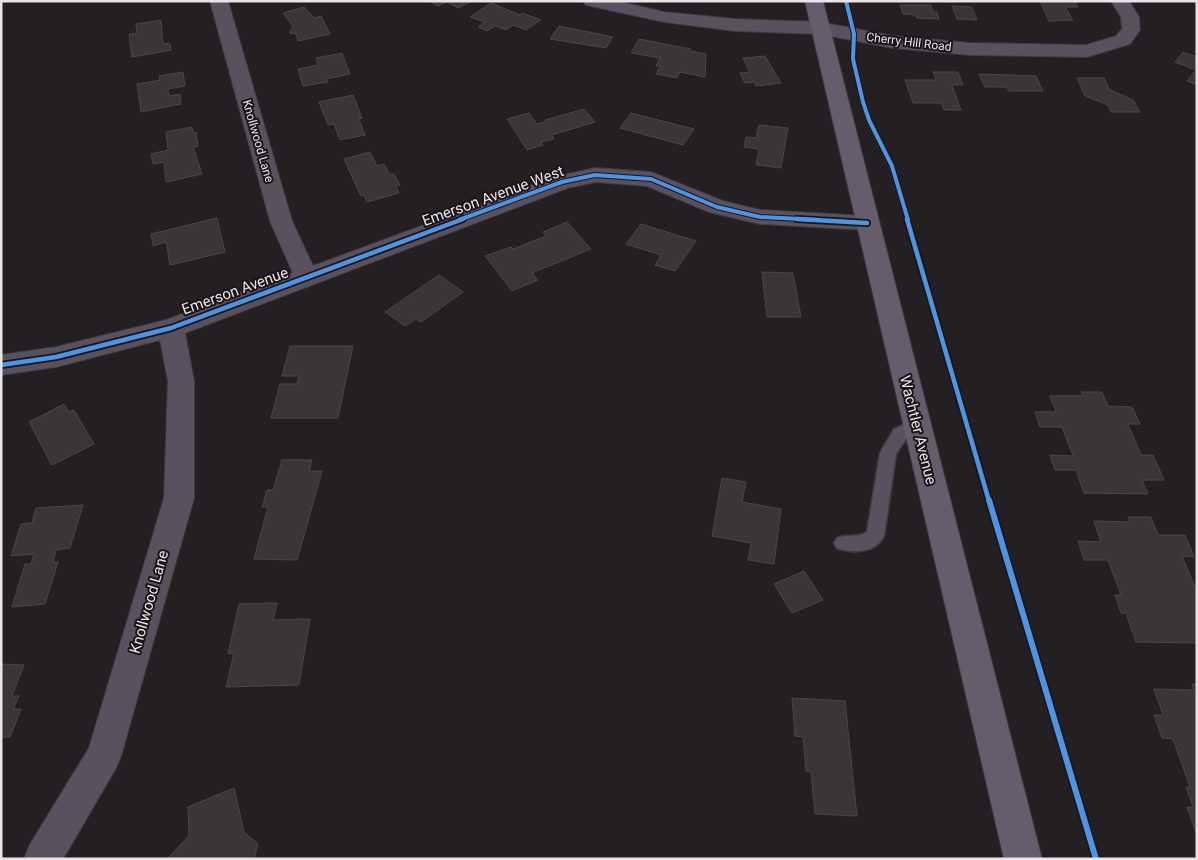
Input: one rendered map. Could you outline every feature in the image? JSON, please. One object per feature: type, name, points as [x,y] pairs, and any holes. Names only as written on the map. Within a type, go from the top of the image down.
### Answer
[{"type":"street","name":"Knollwood Lane","points":[[219,1],[281,221],[307,278]]},
{"type":"street","name":"Cherry Hill Road","points":[[592,1],[664,17],[735,25],[820,28],[893,42],[970,49],[1087,51],[1123,40],[1131,30],[1130,17],[1120,1]]},
{"type":"street","name":"Wachtler Avenue","points":[[814,1],[1023,859]]},
{"type":"street","name":"Emerson Avenue West","points":[[307,278],[562,182],[595,175],[651,179],[717,207],[760,217],[868,222]]},
{"type":"street","name":"Emerson Avenue","points":[[171,328],[307,278]]},
{"type":"street","name":"Knollwood Lane","points":[[42,859],[104,756],[179,498],[181,381],[171,328]]},
{"type":"street","points":[[1,365],[56,357],[171,328]]},
{"type":"lane","points":[[842,543],[866,543],[875,536],[888,453],[900,434],[917,425]]},
{"type":"building","points":[[429,1],[472,1],[458,8],[447,2],[438,6]]},
{"type":"building","points":[[1040,1],[1074,1],[1078,7],[1065,7],[1073,20],[1049,21]]},
{"type":"building","points":[[491,3],[520,15],[522,13],[541,20],[526,30],[513,25],[506,30],[495,26],[487,31],[478,27],[485,22],[470,17]]},
{"type":"building","points":[[900,5],[931,5],[933,12],[937,12],[939,19],[917,18],[915,15],[903,14]]},
{"type":"building","points":[[952,6],[972,7],[977,20],[957,19]]},
{"type":"building","points":[[304,7],[314,18],[321,16],[330,34],[298,41],[296,34],[290,33],[293,27],[283,13]]},
{"type":"building","points":[[161,20],[163,44],[170,43],[171,50],[132,57],[129,34],[137,33],[136,24]]},
{"type":"building","points":[[559,26],[613,37],[606,48],[550,39]]},
{"type":"building","points":[[639,39],[691,49],[690,51],[706,54],[705,77],[680,72],[677,78],[656,74],[660,66],[656,66],[660,58],[631,53]]},
{"type":"building","points":[[1183,52],[1197,57],[1197,85],[1187,81],[1196,70],[1175,62]]},
{"type":"building","points":[[342,53],[350,74],[327,79],[328,82],[303,86],[298,69],[318,65],[316,58]]},
{"type":"building","points":[[765,56],[781,83],[756,86],[754,82],[745,83],[740,73],[750,72],[743,58]]},
{"type":"building","points":[[183,72],[185,86],[168,89],[169,96],[180,94],[181,104],[141,112],[137,84],[160,80],[159,76]]},
{"type":"building","points":[[933,72],[958,72],[963,85],[952,85],[961,110],[944,110],[942,103],[913,103],[905,80],[936,80]]},
{"type":"building","points":[[979,74],[1036,76],[1043,91],[1009,91],[1007,87],[985,87]]},
{"type":"building","points":[[1077,78],[1104,78],[1109,89],[1133,100],[1140,112],[1111,112],[1108,105],[1085,96]]},
{"type":"building","points":[[353,95],[362,118],[359,119],[365,135],[340,140],[334,124],[328,125],[319,102]]},
{"type":"building","points":[[584,109],[595,122],[552,135],[554,139],[541,142],[543,145],[527,150],[507,119],[529,113],[537,124]]},
{"type":"building","points":[[631,113],[694,129],[683,145],[620,128]]},
{"type":"building","points":[[759,125],[788,128],[781,168],[756,165],[759,149],[744,147],[746,137],[756,138]]},
{"type":"building","points":[[192,127],[193,133],[196,132],[198,146],[193,147],[202,174],[166,182],[164,162],[153,164],[151,154],[168,150],[166,132]]},
{"type":"building","points":[[370,152],[377,166],[384,164],[390,175],[394,174],[400,185],[396,186],[399,193],[367,202],[364,195],[361,196],[344,159]]},
{"type":"building","points":[[217,218],[225,252],[170,265],[166,242],[153,246],[151,234]]},
{"type":"building","points":[[567,222],[591,249],[532,273],[538,280],[512,291],[485,256],[511,247],[513,249],[546,236],[543,232]]},
{"type":"building","points":[[641,224],[696,241],[675,271],[655,265],[661,255],[626,244]]},
{"type":"building","points":[[762,272],[793,273],[801,317],[767,317]]},
{"type":"building","points":[[439,275],[463,292],[421,322],[416,319],[405,326],[385,312]]},
{"type":"building","points":[[290,346],[353,346],[338,418],[271,418],[280,384],[297,384],[299,376],[282,376]]},
{"type":"building","points":[[1081,392],[1102,392],[1108,406],[1132,407],[1140,424],[1128,424],[1141,455],[1153,455],[1164,480],[1142,480],[1148,494],[1084,493],[1076,470],[1055,470],[1050,455],[1073,456],[1062,427],[1040,427],[1035,412],[1056,412],[1050,396],[1083,396]]},
{"type":"building","points":[[64,404],[69,412],[74,410],[94,444],[52,465],[29,422]]},
{"type":"building","points":[[282,460],[312,460],[309,471],[322,471],[305,532],[297,560],[254,559],[268,507],[262,507],[267,490],[273,490]]},
{"type":"building","points":[[722,478],[746,482],[742,502],[781,509],[774,564],[748,560],[751,543],[712,536]]},
{"type":"building","points":[[83,505],[70,548],[56,550],[53,562],[58,562],[45,604],[12,607],[25,564],[31,564],[34,554],[11,556],[21,524],[32,523],[36,508]]},
{"type":"building","points":[[1128,517],[1151,517],[1158,535],[1185,535],[1194,557],[1182,556],[1197,592],[1197,643],[1136,642],[1126,613],[1121,613],[1115,595],[1121,595],[1108,560],[1084,560],[1078,541],[1101,542],[1094,521],[1130,522]]},
{"type":"building","points":[[804,571],[823,600],[792,613],[774,584]]},
{"type":"building","points":[[277,603],[273,620],[310,619],[299,685],[226,687],[234,653],[228,654],[239,604]]},
{"type":"building","points":[[1,664],[24,665],[12,696],[19,696],[13,709],[21,709],[10,737],[1,737]]},
{"type":"building","points":[[1192,684],[1197,684],[1197,835],[1187,807],[1193,807],[1186,787],[1190,787],[1173,739],[1162,738],[1154,715],[1163,715],[1154,689],[1194,690]]},
{"type":"building","points":[[792,698],[845,701],[857,816],[815,814],[811,772],[806,771],[803,737],[795,736]]},
{"type":"building","points":[[234,788],[244,832],[258,844],[254,859],[167,859],[189,836],[188,807]]},
{"type":"cycle path","points":[[846,1],[854,34],[853,59],[863,102],[869,120],[892,166],[1036,663],[1096,859]]},
{"type":"cycle path","points":[[1,365],[56,357],[171,328],[562,182],[595,175],[651,179],[717,207],[760,217],[867,223]]}]
